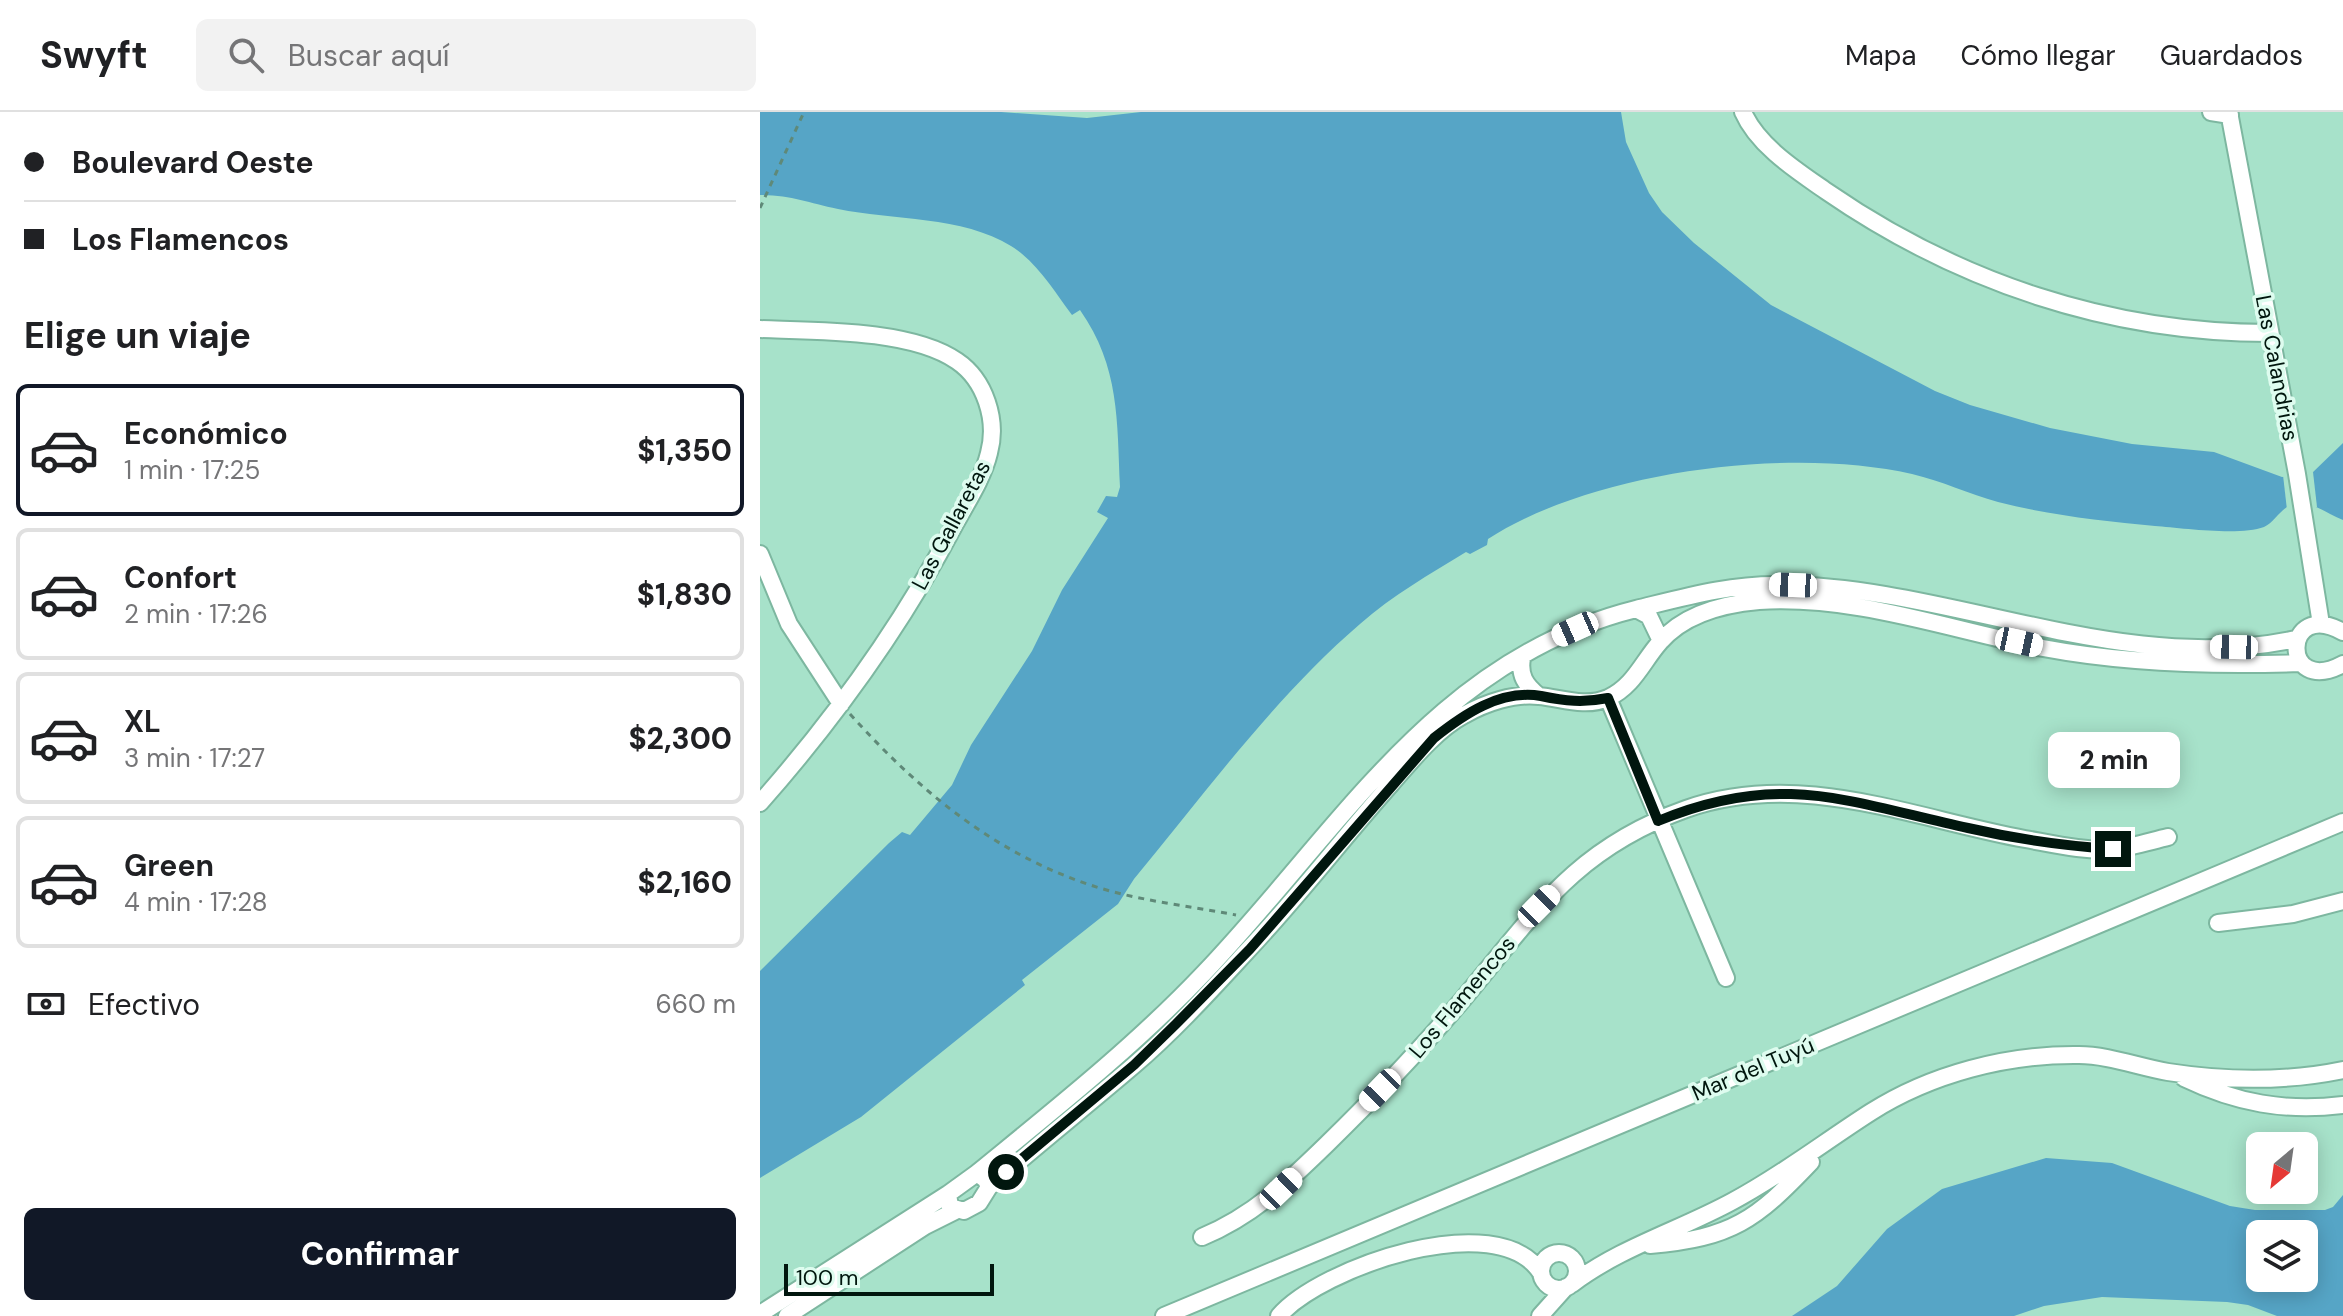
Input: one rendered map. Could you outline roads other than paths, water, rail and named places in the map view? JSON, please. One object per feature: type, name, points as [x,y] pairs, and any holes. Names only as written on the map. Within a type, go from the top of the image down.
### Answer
[{"type":"street","points":[[1743,112],[1759,137],[1806,177],[1873,223],[1963,270],[2074,309],[2136,323],[2204,332],[2270,333]]},
{"type":"street","points":[[2211,112],[2229,114]]},
{"type":"street","name":"Las Calandrias","points":[[2229,114],[2297,474],[2321,624]]},
{"type":"street","name":"Las Gallaretas","points":[[760,329],[872,338],[937,350],[971,373],[981,388],[991,419],[990,453],[965,505],[892,631],[841,704],[760,803]]},
{"type":"street","points":[[760,554],[789,624],[841,704]]},
{"type":"street","points":[[1244,943],[1256,918],[1386,763],[1470,687],[1541,644],[1612,614],[1710,589],[1810,594]]},
{"type":"street","points":[[1522,658],[1520,670],[1527,687],[1539,696],[1557,701],[1587,702],[1608,698],[1634,679],[1661,641],[1692,617],[1718,606],[1810,594],[1874,591],[2048,640],[2186,664],[2300,663],[2323,672],[2343,664]]},
{"type":"street","points":[[1636,609],[1649,616],[1661,641]]},
{"type":"street","points":[[2048,640],[2191,647],[2268,645],[2296,639],[2312,626],[2321,624],[2343,632]]},
{"type":"street","points":[[2296,639],[2295,655],[2300,663]]},
{"type":"street","points":[[760,1314],[955,1211],[973,1208],[989,1187],[1159,1016],[1244,943],[1398,775],[1460,716],[1488,703],[1539,696]]},
{"type":"street","points":[[1608,698],[1726,978]]},
{"type":"street","points":[[1386,763],[1398,775]]},
{"type":"street","name":"Los Flamencos","points":[[1202,1237],[1243,1219],[1345,1126],[1416,1053],[1539,906],[1569,875],[1629,833],[1725,799],[1793,793],[1855,799],[1969,829],[2055,844],[2113,849],[2168,837]]},
{"type":"street","name":"Mar del Tuyú","points":[[1164,1316],[2343,822]]},
{"type":"street","points":[[2218,923],[2293,914],[2343,901]]},
{"type":"street","points":[[1540,1315],[1569,1286],[1612,1257],[1698,1221],[1765,1184],[1872,1112],[1925,1085],[1973,1068],[2081,1055],[2171,1072],[2261,1080],[2343,1070]]},
{"type":"street","points":[[2171,1072],[2211,1091],[2259,1105],[2299,1109],[2343,1105]]},
{"type":"street","points":[[2259,1105],[2261,1080]]},
{"type":"street","points":[[787,1316],[948,1194],[1064,1113]]},
{"type":"street","points":[[1637,1246],[1706,1238],[1735,1227],[1777,1199],[1830,1142]]},
{"type":"street","points":[[977,1173],[989,1187]]},
{"type":"street","points":[[1765,1184],[1777,1199]]},
{"type":"street","points":[[948,1194],[950,1207],[955,1211]]},
{"type":"street","points":[[1698,1221],[1706,1238]]},
{"type":"street","points":[[1279,1316],[1299,1297],[1405,1252],[1455,1242],[1612,1257]]},
{"type":"street","points":[[1499,1244],[1527,1256],[1554,1289],[1569,1286]]},
{"type":"street","points":[[1540,1315],[1543,1262],[1560,1254]]},
{"type":"street","points":[[1560,1254],[1576,1266],[1569,1286]]},
{"type":"water","points":[[760,112],[1001,112],[1087,118],[1141,112],[1621,112],[1626,142],[1649,193],[1662,212],[1694,243],[1771,305],[1935,391],[1970,405],[2050,428],[2132,444],[2214,452],[2282,477],[2310,475],[2343,443],[2343,520],[2302,503],[2287,507],[2270,523],[2253,530],[2195,530],[2116,522],[2017,507],[1912,474],[1863,466],[1809,463],[1752,464],[1694,470],[1636,481],[1581,496],[1531,516],[1488,539],[1487,545],[1470,554],[1466,552],[1425,577],[1360,624],[1270,714],[1134,879],[1118,904],[1022,980],[1025,985],[861,1117],[760,1178],[760,971],[889,843],[902,832],[910,835],[952,785],[971,745],[1032,651],[1062,590],[1108,518],[1097,512],[1106,496],[1117,497],[1120,487],[1114,395],[1103,352],[1080,310],[1072,315],[1029,260],[992,236],[927,220],[859,213],[791,198],[760,195]]},
{"type":"water","points":[[2046,1158],[2112,1163],[2230,1206],[2255,1210],[2325,1210],[2333,1207],[2343,1195],[2343,1316],[2277,1316],[2248,1305],[2227,1302],[2102,1297],[2044,1306],[2014,1316],[1792,1316],[1837,1286],[1887,1229],[1942,1189]]}]
